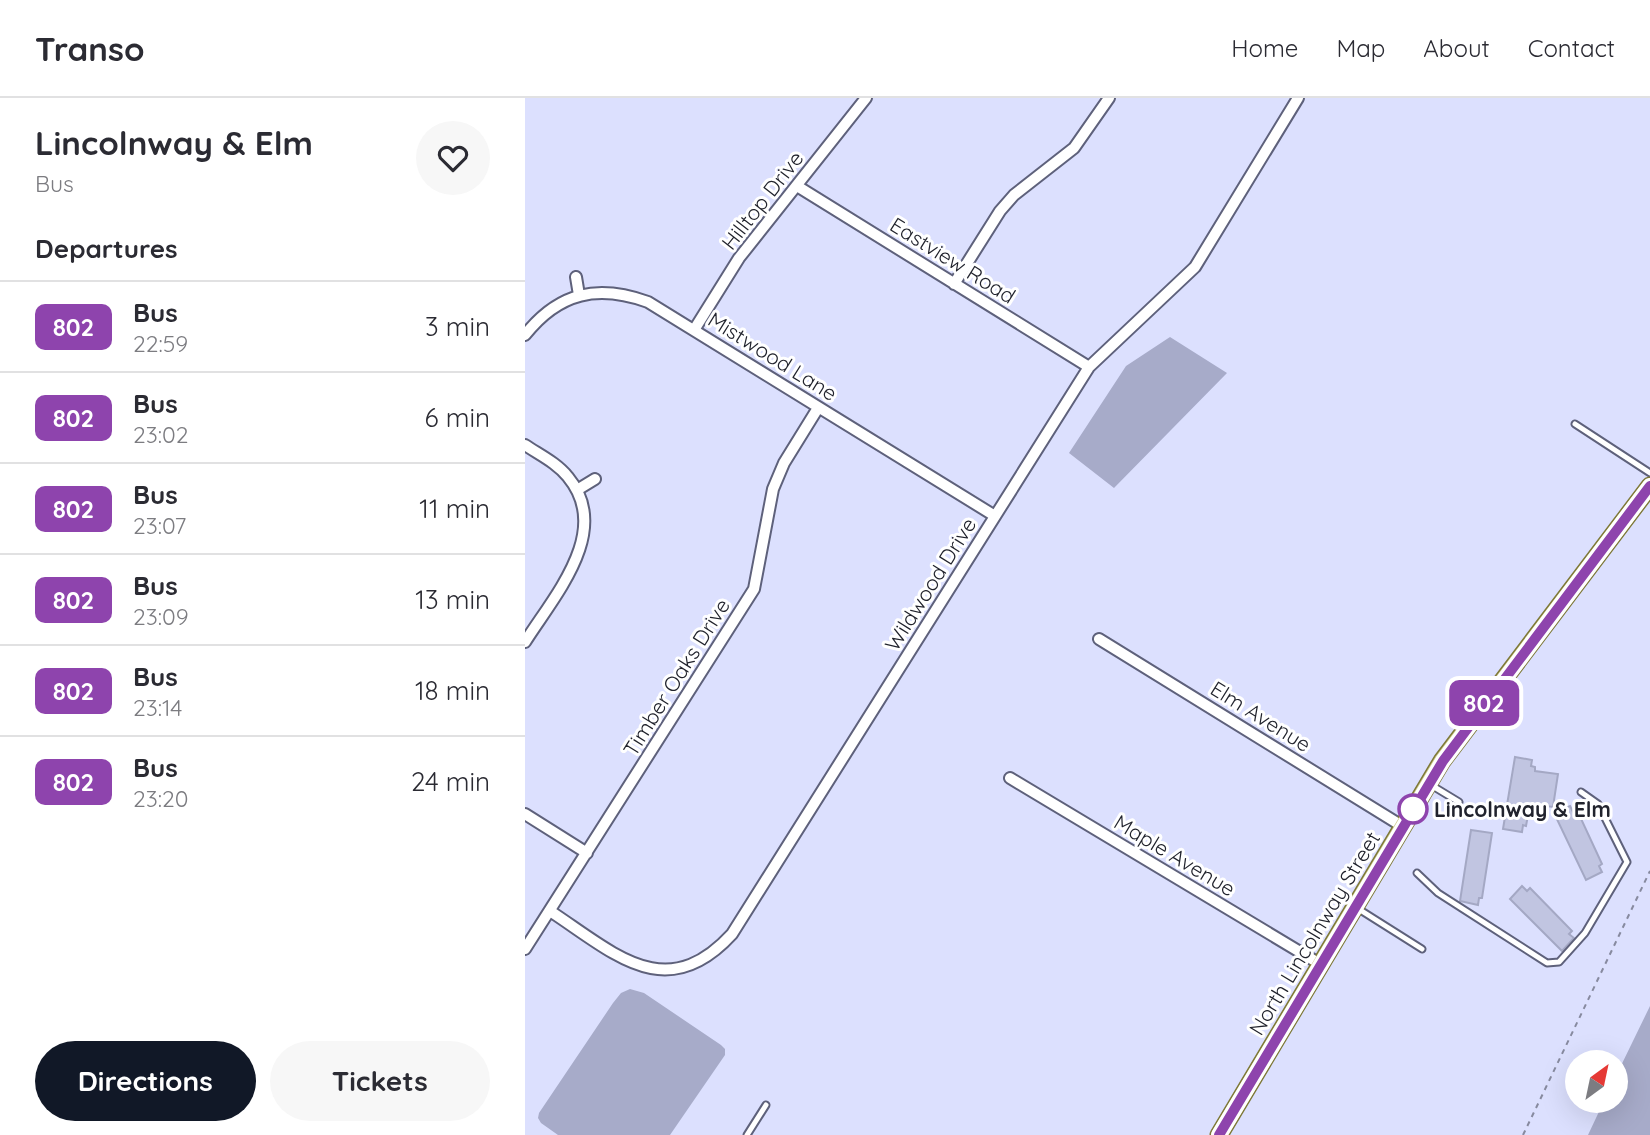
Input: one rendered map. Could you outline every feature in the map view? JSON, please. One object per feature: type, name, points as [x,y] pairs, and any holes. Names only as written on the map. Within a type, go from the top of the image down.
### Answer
[{"type":"main road","name":"North Lincolnway Street","points":[[1219,1135],[1429,783],[1486,700],[1650,486]]},
{"type":"street","name":"Hilltop Drive","points":[[694,330],[739,258],[866,98]]},
{"type":"street","points":[[954,284],[1000,211],[1014,195],[1074,148],[1109,98]]},
{"type":"street","name":"Wildwood Drive","points":[[550,911],[624,960],[646,968],[671,969],[698,964],[715,952],[732,934],[1089,368],[1195,267],[1298,98]]},
{"type":"street","name":"Eastview Road","points":[[797,186],[1089,368]]},
{"type":"street","points":[[576,277],[579,295]]},
{"type":"street","name":"Mistwood Lane","points":[[525,335],[547,312],[579,295],[598,292],[623,293],[648,302],[995,516]]},
{"type":"street","name":"Timber Oaks Drive","points":[[525,950],[754,589],[773,489],[784,463],[818,408]]},
{"type":"street","points":[[525,445],[557,466],[577,490],[582,502],[585,530],[574,565],[525,642]]},
{"type":"street","points":[[577,490],[595,479]]},
{"type":"street","name":"Elm Avenue","points":[[1099,639],[1402,826]]},
{"type":"street","name":"Maple Avenue","points":[[1010,778],[1321,964]]},
{"type":"street","points":[[525,814],[587,853]]},
{"type":"lane","points":[[1575,424],[1650,473]]},
{"type":"lane","points":[[1429,783],[1459,802]]},
{"type":"lane","points":[[1417,873],[1438,893],[1546,963],[1559,962],[1585,933],[1626,862],[1598,803],[1581,792]]},
{"type":"lane","points":[[1355,906],[1422,949]]},
{"type":"lane","points":[[747,1135],[766,1105]]},
{"type":"path","points":[[1523,1135],[1650,871]]},
{"type":"water","points":[[1170,337],[1227,373],[1114,488],[1069,453],[1126,366]]},
{"type":"water","points":[[630,989],[644,993],[721,1045],[725,1049],[725,1055],[670,1135],[558,1135],[541,1123],[539,1113],[613,1003],[621,993]]},
{"type":"water","points":[[1650,1006],[1650,1135],[1588,1135],[1598,1113],[1628,1113],[1628,1051]]},
{"type":"building","points":[[1515,757],[1532,760],[1531,766],[1535,767],[1535,771],[1558,774],[1553,807],[1530,804],[1526,826],[1523,825],[1522,832],[1503,829]]},
{"type":"building","points":[[1570,806],[1573,812],[1577,810],[1602,864],[1599,866],[1602,872],[1586,880],[1554,813]]},
{"type":"building","points":[[1471,830],[1492,833],[1482,898],[1479,898],[1478,905],[1460,901]]},
{"type":"building","points":[[1522,886],[1527,891],[1530,888],[1572,931],[1569,934],[1574,938],[1562,951],[1510,899]]},
{"type":"bus line","name":"802","points":[[1219,1135],[1443,761],[1500,681],[1650,486]]},
{"type":"place","name":"Lincolnway & Elm","points":[[1413,809]]}]
